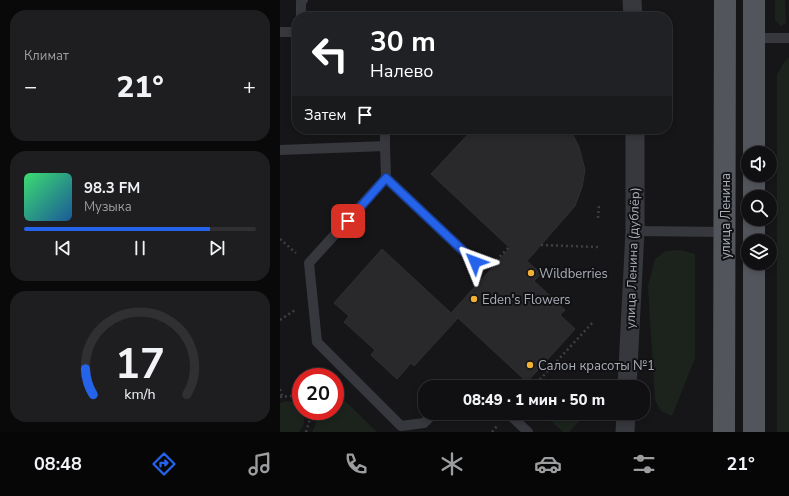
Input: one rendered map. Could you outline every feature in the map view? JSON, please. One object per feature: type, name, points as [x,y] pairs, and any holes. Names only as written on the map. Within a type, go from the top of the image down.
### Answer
[{"type":"main road","name":"улица Ленина","points":[[724,432],[725,0]]},
{"type":"main road","points":[[754,0],[754,146]]},
{"type":"main road","points":[[754,270],[754,432]]},
{"type":"street","points":[[632,0],[633,12]]},
{"type":"street","name":"улица Ленина (дублёр)","points":[[627,380],[635,232],[635,134]]},
{"type":"street","points":[[625,432],[626,420]]},
{"type":"lane","points":[[302,12],[301,2],[303,0]]},
{"type":"lane","points":[[280,32],[292,32]]},
{"type":"lane","points":[[754,38],[789,38]]},
{"type":"lane","points":[[385,134],[386,178],[309,263],[317,342],[401,426],[414,428],[427,420]]},
{"type":"lane","points":[[280,150],[385,146]]},
{"type":"lane","points":[[386,178],[475,262]]},
{"type":"lane","points":[[635,232],[725,232]]},
{"type":"lane","points":[[515,420],[528,432]]},
{"type":"path","points":[[598,218],[599,206]]},
{"type":"path","points":[[541,245],[598,247]]},
{"type":"path","points":[[539,380],[594,321]]},
{"type":"path","points":[[280,389],[281,396],[292,396]]},
{"type":"path","points":[[306,432],[310,420]]},
{"type":"shaded area","points":[[775,0],[785,0],[786,23],[781,26],[775,20]]},
{"type":"shaded area","points":[[789,58],[789,432],[777,432],[777,75],[784,62]]},
{"type":"shaded area","points":[[680,250],[695,254],[695,358],[672,416],[661,411],[655,400],[648,286],[655,259],[666,251]]},
{"type":"shaded area","points":[[344,400],[377,432],[312,432],[316,420],[344,420]]},
{"type":"shaded area","points":[[286,401],[292,402],[292,420],[304,420],[304,424],[299,432],[280,432],[280,403]]},
{"type":"shaded area","points":[[550,420],[580,420],[569,432],[563,432]]},
{"type":"building","points":[[468,134],[572,134],[579,147],[585,170],[582,187],[575,206],[527,261],[541,274],[534,281],[565,310],[560,315],[575,329],[529,380],[525,380],[458,318],[414,366],[411,363],[397,379],[371,355],[375,350],[344,322],[349,316],[334,303],[382,249],[451,313],[510,248],[431,174]]},
{"type":"place","name":"Wildberries","points":[[531,273]]},
{"type":"place","name":"Eden's Flowers","points":[[474,299]]},
{"type":"place","name":"Салон красоты №1","points":[[530,365]]},
{"type":"route","points":[[348,221],[386,178],[475,262]]}]
